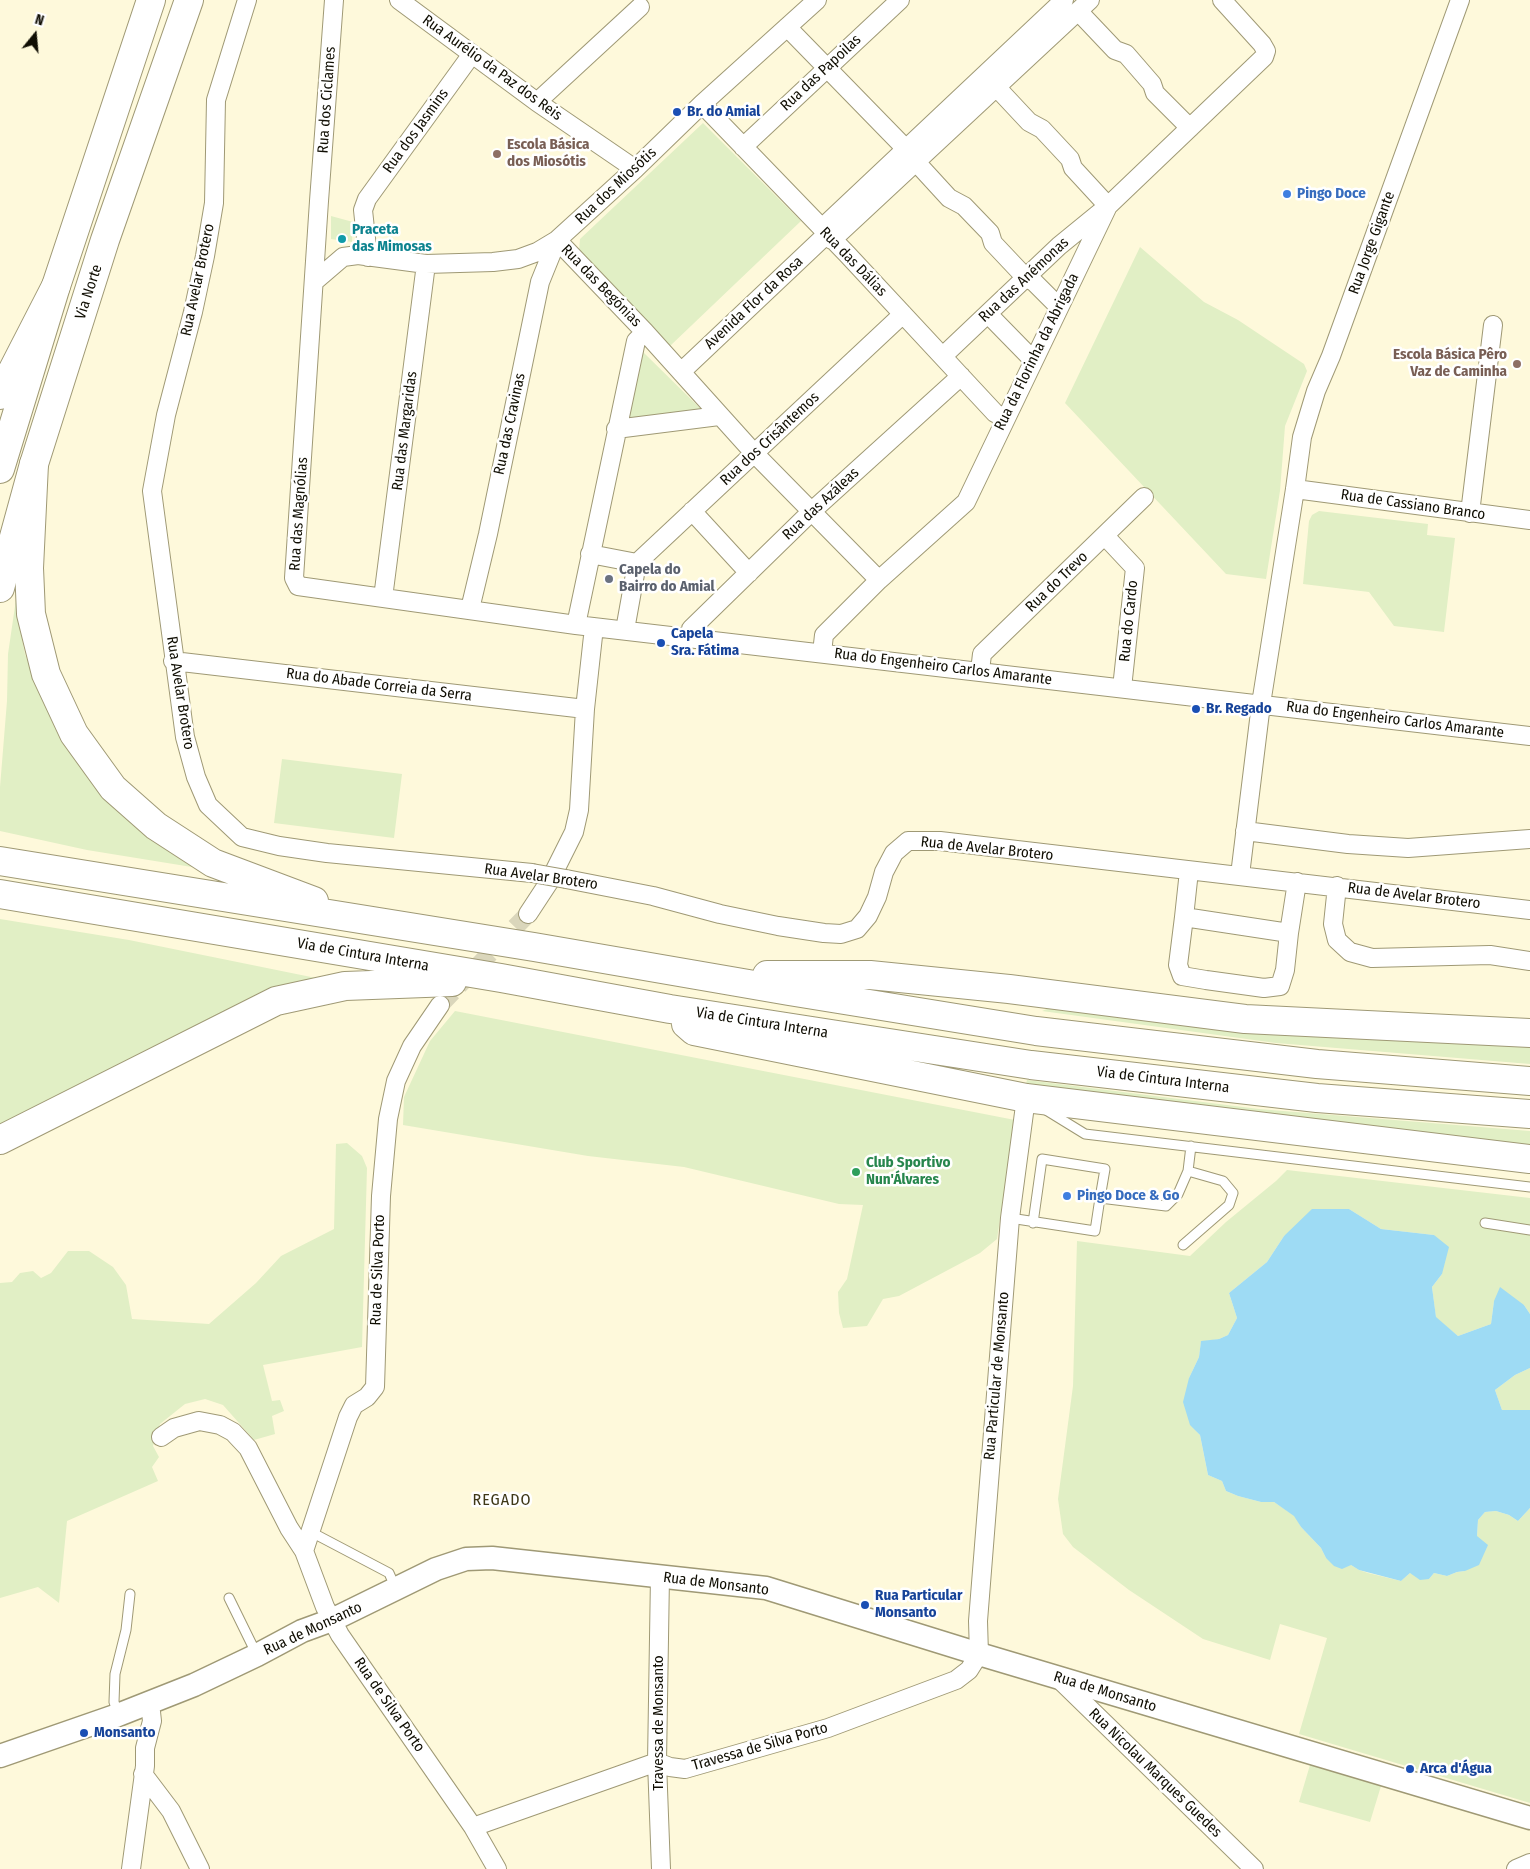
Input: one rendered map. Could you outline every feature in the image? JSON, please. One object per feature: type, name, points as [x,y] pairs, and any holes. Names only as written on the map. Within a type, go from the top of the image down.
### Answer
[{"type":"highway","points":[[0,469],[56,286],[151,0]]},
{"type":"highway","name":"Via Norte","points":[[0,588],[34,464],[106,240],[189,0]]},
{"type":"highway","points":[[0,395],[56,286]]},
{"type":"highway","points":[[34,464],[29,568],[31,614],[46,674],[74,734],[113,788],[156,826],[213,863],[282,888],[355,918]]},
{"type":"highway","points":[[2,861],[1036,1031],[1317,1064],[1530,1081]]},
{"type":"highway","name":"Via de Cintura Interna","points":[[1,895],[501,978],[670,1009],[1031,1065],[1317,1098],[1530,1114]]},
{"type":"highway","points":[[698,975],[870,975],[1009,989],[1244,1019],[1530,1033]]},
{"type":"highway","points":[[0,1140],[276,1001],[345,986],[501,978]]},
{"type":"highway","points":[[670,1009],[694,1031],[1026,1098],[1530,1159]]},
{"type":"street","name":"Rua Avelar Brotero","points":[[247,0],[216,100],[214,204],[207,248],[193,312],[166,415],[152,491],[173,660],[185,737],[196,777],[208,805],[242,837],[279,846],[327,853],[566,878],[654,896],[720,914],[807,931]]},
{"type":"street","name":"Rua dos Ciclames","points":[[315,281],[334,0]]},
{"type":"street","name":"Rua Aurélio da Paz dos Reis","points":[[399,0],[537,102],[635,169]]},
{"type":"street","name":"Rua dos Miosótis","points":[[368,257],[426,264],[468,264],[518,259],[536,252],[557,240],[816,0]]},
{"type":"street","name":"Rua das Papoilas","points":[[743,147],[900,0]]},
{"type":"street","name":"Avenida Flor da Rosa","points":[[686,378],[889,177],[991,81],[1037,26],[1064,0]]},
{"type":"street","name":"Rua da Florinha da Abrigada","points":[[822,653],[824,635],[879,580],[966,502],[1108,206],[1264,58],[1266,51],[1262,44],[1222,0]]},
{"type":"street","name":"Rua Jorge Gigante","points":[[1295,489],[1302,437],[1316,391],[1331,356],[1460,0]]},
{"type":"street","points":[[1084,6],[1114,50],[1126,54],[1152,84],[1155,93],[1190,128]]},
{"type":"street","name":"Avenida Flor da Rosa","points":[[991,81],[1048,39],[1084,6]]},
{"type":"street","points":[[537,102],[640,7]]},
{"type":"street","points":[[787,26],[912,156],[949,198],[964,206],[990,233],[993,243],[1026,278],[1034,282],[1057,312]]},
{"type":"street","points":[[1037,26],[1048,39]]},
{"type":"street","name":"Rua dos Jasmins","points":[[368,257],[363,210],[367,199],[472,54]]},
{"type":"street","points":[[991,81],[1029,122],[1042,129],[1070,159],[1073,168],[1108,206]]},
{"type":"street","name":"Rua das Dálias","points":[[702,104],[995,413],[1005,418]]},
{"type":"street","name":"Rua das Anémonas","points":[[943,356],[1059,246],[1108,206]]},
{"type":"street","name":"Rua das Begónias","points":[[557,240],[754,453],[879,580]]},
{"type":"street","name":"Rua das Cravinas","points":[[470,610],[488,534],[540,282],[557,240]]},
{"type":"street","points":[[315,281],[343,257],[358,255],[368,257]]},
{"type":"street","name":"Rua das Margaridas","points":[[383,598],[426,264]]},
{"type":"street","name":"Rua das Magnólias","points":[[315,281],[294,578],[298,586],[594,627]]},
{"type":"street","name":"Rua dos Crisântemos","points":[[637,563],[903,314]]},
{"type":"street","points":[[988,314],[1033,360]]},
{"type":"street","points":[[1470,513],[1493,325]]},
{"type":"street","points":[[576,625],[636,340],[644,332]]},
{"type":"street","name":"Rua das Azáleas","points":[[690,638],[691,629],[812,512],[961,376]]},
{"type":"street","points":[[616,429],[719,416]]},
{"type":"street","points":[[1240,875],[1261,704],[1295,489]]},
{"type":"street","name":"Rua de Cassiano Branco","points":[[1295,489],[1530,520]]},
{"type":"street","name":"Rua do Trevo","points":[[980,671],[982,654],[1144,496]]},
{"type":"street","points":[[692,511],[749,573]]},
{"type":"street","name":"Rua do Cardo","points":[[1105,536],[1135,568],[1122,688]]},
{"type":"street","points":[[590,554],[637,563],[625,630]]},
{"type":"street","points":[[528,914],[549,882],[574,832],[579,810],[594,627]]},
{"type":"street","name":"Rua do Engenheiro Carlos Amarante","points":[[594,627],[1530,736]]},
{"type":"street","name":"Rua do Abade Correia da Serra","points":[[173,660],[586,710]]},
{"type":"street","points":[[1245,831],[1348,844],[1408,848],[1530,839]]},
{"type":"street","name":"Rua de Avelar Brotero","points":[[807,931],[841,934],[857,929],[868,916],[877,897],[884,872],[894,853],[908,842],[940,841],[1530,910]]},
{"type":"street","points":[[1189,871],[1178,964],[1182,976],[1264,988],[1280,986],[1285,970],[1297,882]]},
{"type":"street","points":[[1337,886],[1332,924],[1337,940],[1350,952],[1372,958],[1490,956],[1530,960]]},
{"type":"street","points":[[1184,917],[1290,933]]},
{"type":"street","name":"Rua de Silva Porto","points":[[440,1005],[412,1046],[396,1081],[388,1119],[381,1196],[375,1387],[367,1397],[354,1406],[348,1417],[304,1551],[340,1635],[473,1827],[497,1869]]},
{"type":"street","name":"Rua Particular de Monsanto","points":[[979,1654],[978,1621],[1010,1218],[1026,1098]]},
{"type":"street","points":[[161,1437],[174,1428],[199,1421],[220,1425],[233,1432],[248,1448],[289,1528],[304,1551]]},
{"type":"street","name":"Rua de Monsanto","points":[[0,1756],[118,1715],[194,1685],[258,1655],[302,1631],[332,1620],[436,1569],[466,1559],[492,1558],[766,1588],[979,1654],[1530,1818]]},
{"type":"street","name":"Travessa de Monsanto","points":[[660,1576],[657,1762],[661,1869]]},
{"type":"street","name":"Travessa de Silva Porto","points":[[657,1762],[670,1768],[685,1769],[828,1728],[956,1680],[969,1670],[979,1654]]},
{"type":"street","name":"Rua Nicolau Marques Guedes","points":[[1056,1677],[1254,1869]]},
{"type":"street","points":[[131,1869],[144,1774],[145,1748],[152,1721],[151,1712],[146,1703]]},
{"type":"street","points":[[473,1827],[657,1762]]},
{"type":"street","points":[[144,1774],[171,1811],[200,1869]]},
{"type":"street","points":[[1516,1869],[1530,1863]]},
{"type":"lane","points":[[1026,1098],[1085,1134],[1530,1187]]},
{"type":"lane","points":[[1100,1198],[1166,1206],[1178,1194],[1188,1171],[1191,1146]]},
{"type":"lane","points":[[1010,1218],[1033,1223],[1100,1231],[1100,1198],[1105,1169],[1042,1159],[1033,1223]]},
{"type":"lane","points":[[1183,1245],[1229,1205],[1234,1193],[1223,1181],[1188,1171]]},
{"type":"lane","points":[[1485,1223],[1530,1230]]},
{"type":"lane","points":[[311,1532],[388,1573],[396,1589]]},
{"type":"lane","points":[[118,1715],[114,1702],[115,1674],[126,1630],[130,1594]]},
{"type":"lane","points":[[229,1598],[258,1655]]},
{"type":"green space","points":[[703,123],[801,221],[670,346],[579,251],[580,239]]},
{"type":"green space","points":[[331,216],[353,222],[352,242],[331,239]]},
{"type":"green space","points":[[1140,247],[1204,302],[1238,320],[1304,364],[1307,371],[1285,426],[1280,491],[1266,579],[1226,574],[1065,403]]},
{"type":"green space","points":[[642,351],[704,412],[627,420]]},
{"type":"green space","points":[[1319,511],[1428,524],[1427,535],[1455,538],[1444,632],[1394,626],[1369,592],[1303,584],[1309,521],[1312,515]]},
{"type":"green space","points":[[19,579],[20,629],[25,654],[37,687],[65,746],[95,785],[198,868],[87,850],[0,831],[0,787],[7,701],[8,654]]},
{"type":"green space","points":[[282,759],[402,774],[394,838],[274,823]]},
{"type":"green space","points":[[0,919],[129,940],[316,978],[234,1012],[0,1128]]},
{"type":"green space","points":[[1049,1008],[1148,1019],[1530,1041],[1530,1064],[1276,1043],[1042,1011]]},
{"type":"green space","name":"Club Sportivo Nun'Álvares","points":[[455,1011],[1015,1120],[997,1239],[980,1253],[899,1296],[883,1299],[867,1326],[843,1328],[839,1313],[838,1292],[847,1279],[863,1205],[839,1204],[684,1167],[588,1156],[403,1125],[404,1097],[430,1041]]},
{"type":"green space","points":[[1027,1080],[1259,1109],[1530,1131],[1530,1147],[1075,1092],[1026,1084]]},
{"type":"green space","points":[[347,1143],[362,1156],[367,1168],[362,1347],[263,1365],[272,1401],[280,1400],[284,1411],[272,1416],[275,1434],[254,1440],[223,1405],[205,1399],[185,1404],[160,1424],[153,1446],[159,1457],[152,1467],[158,1481],[67,1521],[59,1603],[38,1587],[0,1598],[0,1283],[12,1282],[20,1273],[33,1271],[41,1278],[51,1273],[68,1251],[89,1251],[113,1267],[126,1285],[132,1319],[209,1324],[256,1283],[281,1256],[334,1229],[336,1144]]},
{"type":"green space","points":[[1287,1170],[1530,1198],[1530,1314],[1524,1305],[1494,1301],[1491,1324],[1458,1336],[1436,1318],[1432,1287],[1442,1274],[1434,1235],[1381,1229],[1349,1209],[1284,1236],[1267,1262],[1229,1293],[1237,1318],[1228,1335],[1219,1339],[1201,1342],[1199,1357],[1189,1378],[1190,1424],[1200,1435],[1208,1475],[1222,1481],[1226,1491],[1261,1502],[1274,1502],[1295,1516],[1301,1527],[1321,1548],[1326,1558],[1351,1565],[1368,1573],[1401,1581],[1410,1573],[1429,1579],[1434,1573],[1447,1576],[1465,1571],[1477,1536],[1478,1520],[1485,1512],[1496,1511],[1509,1515],[1518,1521],[1530,1508],[1530,1803],[1299,1734],[1327,1638],[1280,1624],[1270,1660],[1203,1639],[1129,1590],[1073,1547],[1063,1534],[1058,1499],[1073,1386],[1077,1241],[1190,1256],[1226,1222]]},
{"type":"green space","points":[[1530,1368],[1530,1410],[1502,1410],[1495,1390],[1515,1375]]},
{"type":"green space","points":[[1310,1765],[1381,1786],[1370,1822],[1299,1802]]},
{"type":"water","points":[[1312,1209],[1349,1209],[1381,1229],[1434,1235],[1449,1247],[1442,1274],[1432,1287],[1436,1317],[1458,1336],[1491,1324],[1494,1301],[1500,1287],[1524,1305],[1530,1314],[1530,1368],[1515,1375],[1495,1390],[1502,1410],[1530,1410],[1530,1508],[1518,1521],[1509,1515],[1496,1511],[1485,1512],[1478,1520],[1477,1536],[1488,1545],[1479,1565],[1447,1576],[1434,1573],[1429,1579],[1420,1580],[1410,1573],[1401,1581],[1359,1570],[1351,1565],[1342,1569],[1334,1566],[1326,1558],[1321,1548],[1301,1527],[1294,1516],[1274,1502],[1261,1502],[1226,1491],[1222,1481],[1208,1475],[1200,1435],[1190,1425],[1183,1402],[1189,1378],[1199,1357],[1201,1341],[1219,1339],[1228,1335],[1237,1318],[1229,1293],[1267,1262],[1284,1236]]},
{"type":"tunnel","points":[[440,1005],[528,914]]},
{"type":"place","name":"Br. do Amial","points":[[677,112]]},
{"type":"place","name":"Escola Básica dos Miosótis","points":[[497,154]]},
{"type":"place","name":"Pingo Doce","points":[[1287,194]]},
{"type":"place","name":"Praceta das Mimosas","points":[[342,239]]},
{"type":"place","name":"Escola Básica Pêro Vaz de Caminha","points":[[1517,364]]},
{"type":"place","name":"Capela do Bairro do Amial","points":[[609,579]]},
{"type":"place","name":"Capela Sra. Fátima","points":[[661,643]]},
{"type":"place","name":"Br. Regado","points":[[1196,709]]},
{"type":"place","name":"Club Sportivo Nun'Álvares","points":[[856,1172]]},
{"type":"place","name":"Pingo Doce & Go","points":[[1067,1196]]},
{"type":"place","name":"Rua Particular Monsanto","points":[[865,1605]]},
{"type":"place","name":"Monsanto","points":[[84,1733]]},
{"type":"place","name":"Arca d'Água","points":[[1410,1769]]},
{"type":"district","name":"REGADO","points":[[502,1501]]}]
